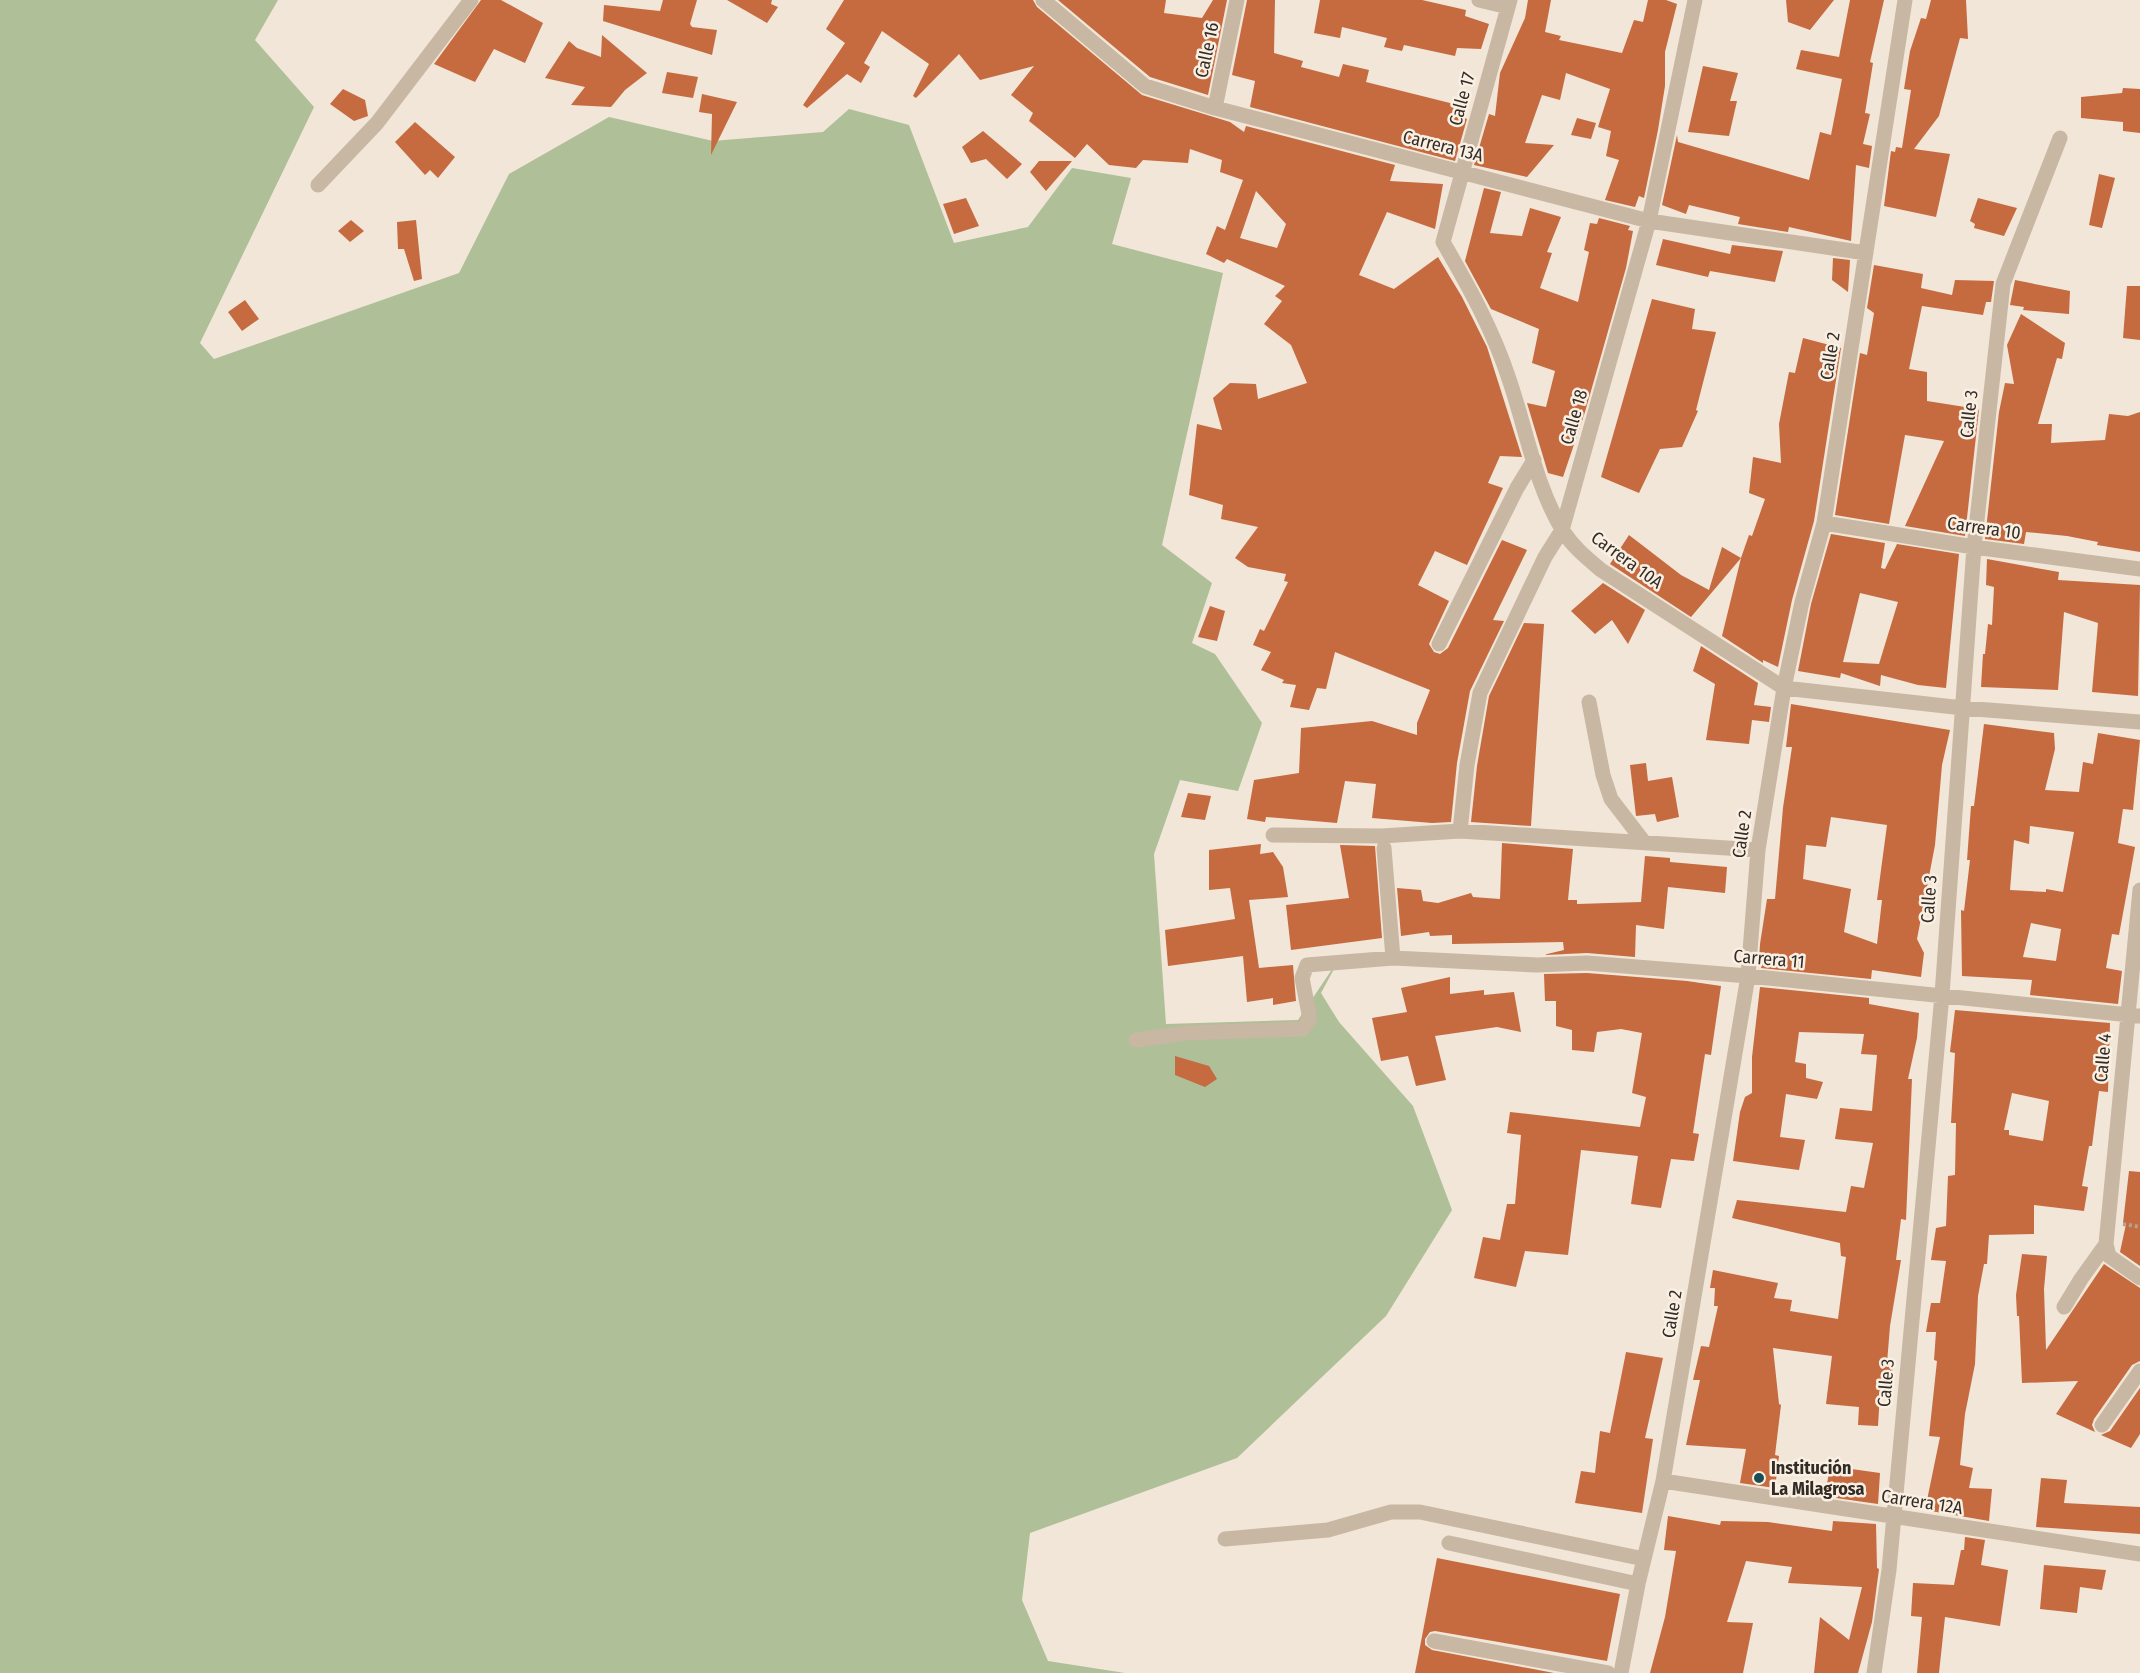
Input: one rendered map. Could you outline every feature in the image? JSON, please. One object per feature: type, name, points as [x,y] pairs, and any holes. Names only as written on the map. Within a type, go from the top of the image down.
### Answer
[{"type":"street","points":[[318,185],[377,123],[471,0]]},
{"type":"street","name":"Carrera 13A","points":[[1043,0],[1145,86],[1215,108],[1649,221],[1866,253]]},
{"type":"street","name":"Calle 16","points":[[1215,108],[1238,0]]},
{"type":"street","points":[[1479,0],[1509,4]]},
{"type":"street","name":"Calle 18","points":[[1460,831],[1467,765],[1480,693],[1545,558],[1563,530],[1649,221],[1695,0]]},
{"type":"street","name":"Calle 2","points":[[1622,1673],[1638,1584],[1663,1481],[1748,976],[1758,850],[1784,688],[1802,602],[1824,523],[1905,0]]},
{"type":"street","name":"Calle 17","points":[[1443,242],[1509,4]]},
{"type":"street","name":"Calle 3","points":[[1874,1673],[1893,1517],[1942,995],[1974,548],[2003,284],[2060,138]]},
{"type":"street","name":"Carrera 10A","points":[[1443,242],[1483,311],[1509,378],[1534,460],[1563,530],[1578,551],[1601,570],[1784,688]]},
{"type":"street","points":[[1439,644],[1516,488],[1534,460]]},
{"type":"street","name":"Carrera 10","points":[[1824,523],[1974,548],[2140,569]]},
{"type":"street","points":[[1784,688],[1963,708],[2140,722]]},
{"type":"street","points":[[1589,702],[1603,775],[1611,800],[1644,843]]},
{"type":"street","points":[[1273,835],[1382,836],[1460,831],[1758,850]]},
{"type":"street","points":[[1383,848],[1393,958]]},
{"type":"street","name":"Calle 4","points":[[2112,1232],[2133,1016],[2140,890]]},
{"type":"street","name":"Carrera 11","points":[[1136,1040],[1186,1033],[1303,1029],[1310,1019],[1302,978],[1307,965],[1393,958],[1537,965],[1587,963],[1748,976],[2133,1016]]},
{"type":"street","points":[[2112,1232],[2109,1256],[2140,1278]]},
{"type":"street","points":[[2064,1307],[2112,1232]]},
{"type":"street","points":[[2102,1425],[2140,1371]]},
{"type":"street","name":"Carrera 12A","points":[[1663,1481],[2140,1554]]},
{"type":"street","points":[[1225,1539],[1328,1530],[1391,1512],[1420,1512],[1644,1558]]},
{"type":"street","points":[[1449,1543],[1638,1584]]},
{"type":"street","points":[[1434,1641],[1608,1673]]},
{"type":"path","points":[[2112,1232],[2140,1227]]},
{"type":"green space","points":[[0,0],[278,0],[255,40],[314,107],[200,343],[214,359],[459,273],[509,174],[609,117],[713,141],[823,132],[849,109],[909,125],[954,243],[1028,227],[1072,168],[1131,178],[1112,244],[1223,273],[1162,545],[1212,583],[1192,643],[1215,654],[1262,723],[1238,791],[1180,780],[1154,854],[1166,1024],[1298,1020],[1341,956],[1321,993],[1339,1022],[1413,1106],[1452,1210],[1386,1316],[1237,1458],[1030,1533],[1022,1600],[1048,1661],[1125,1673],[0,1673]]},
{"type":"building","points":[[481,0],[501,0],[543,23],[525,63],[494,49],[475,82],[434,64]]},
{"type":"building","points":[[663,0],[697,0],[690,24],[692,27],[717,30],[712,55],[603,21],[604,5],[660,11]]},
{"type":"building","points":[[727,0],[772,0],[771,4],[778,7],[767,23]]},
{"type":"building","points":[[844,0],[1033,0],[1037,7],[1142,95],[1230,122],[1244,132],[1246,126],[1395,165],[1390,181],[1443,184],[1435,229],[1387,212],[1359,275],[1394,289],[1438,257],[1462,297],[1487,347],[1522,457],[1500,456],[1488,483],[1503,488],[1467,565],[1435,551],[1418,585],[1449,601],[1429,644],[1434,652],[1440,654],[1448,648],[1502,540],[1527,550],[1493,620],[1504,621],[1470,691],[1457,763],[1451,822],[1432,823],[1372,818],[1376,784],[1345,781],[1337,823],[1266,817],[1265,822],[1247,819],[1254,780],[1299,773],[1301,728],[1372,721],[1417,735],[1417,723],[1430,690],[1335,652],[1326,689],[1317,688],[1309,710],[1290,707],[1296,685],[1282,683],[1284,680],[1261,670],[1271,652],[1253,645],[1260,629],[1264,631],[1288,582],[1284,581],[1286,574],[1248,567],[1235,558],[1258,527],[1221,519],[1223,505],[1189,495],[1197,424],[1222,430],[1213,398],[1230,383],[1256,384],[1258,399],[1307,383],[1291,345],[1264,324],[1282,301],[1275,296],[1285,286],[1227,259],[1224,263],[1206,254],[1217,226],[1225,230],[1243,180],[1220,172],[1222,160],[1190,149],[1188,163],[1143,160],[1136,168],[1109,165],[1087,144],[1075,158],[1029,121],[1033,113],[1011,95],[1034,66],[980,80],[959,54],[916,98],[913,96],[929,64],[882,31],[864,63],[870,67],[861,83],[847,74],[807,108],[803,105],[845,43],[826,29]],"holes":[[[1256,191],[1286,224],[1277,248],[1240,238]]]},
{"type":"building","points":[[1058,0],[1166,0],[1164,13],[1202,18],[1213,0],[1227,0],[1208,95],[1150,77]]},
{"type":"building","points":[[1247,0],[1275,0],[1274,53],[1303,61],[1301,67],[1339,77],[1343,64],[1369,70],[1366,82],[1462,106],[1459,116],[1467,119],[1455,161],[1250,107],[1255,81],[1232,75]]},
{"type":"building","points":[[1320,0],[1422,0],[1466,10],[1465,16],[1489,24],[1481,49],[1457,48],[1455,56],[1404,45],[1402,51],[1384,47],[1387,38],[1342,27],[1340,38],[1314,33]]},
{"type":"building","points":[[1528,0],[1551,0],[1545,32],[1561,36],[1559,40],[1622,53],[1634,20],[1643,22],[1648,0],[1666,0],[1677,4],[1665,52],[1665,86],[1644,198],[1639,196],[1635,207],[1605,200],[1619,160],[1606,156],[1611,131],[1598,127],[1610,89],[1566,73],[1560,100],[1542,95],[1525,143],[1554,145],[1527,177],[1474,165],[1489,114],[1495,116],[1500,73],[1525,18]]},
{"type":"building","points":[[1786,0],[1834,0],[1810,30],[1788,22]]},
{"type":"building","points":[[1850,0],[1884,0],[1870,62],[1873,63],[1865,113],[1870,114],[1863,144],[1872,146],[1869,168],[1856,165],[1851,241],[1789,227],[1788,232],[1738,224],[1740,217],[1689,205],[1686,214],[1662,205],[1677,135],[1678,142],[1809,180],[1820,132],[1831,135],[1842,79],[1796,69],[1801,50],[1839,57]]},
{"type":"building","points":[[1931,0],[1966,0],[1968,39],[1960,38],[1939,116],[1914,149],[1950,154],[1936,217],[1884,206],[1891,151],[1895,152],[1896,147],[1902,148],[1911,90],[1904,89],[1910,51],[1921,18],[1926,19]]},
{"type":"building","points":[[602,35],[647,73],[625,90],[611,107],[571,105],[585,87],[545,78],[569,41],[577,48],[601,57]]},
{"type":"building","points":[[1703,66],[1738,73],[1730,101],[1737,101],[1729,136],[1688,132]]},
{"type":"building","points":[[667,72],[698,77],[693,98],[662,93]]},
{"type":"building","points":[[2123,88],[2140,89],[2140,133],[2123,131],[2123,122],[2081,118],[2081,97],[2122,93]]},
{"type":"building","points":[[343,89],[365,100],[368,116],[354,121],[330,104]]},
{"type":"building","points":[[702,94],[737,102],[711,155],[712,114],[699,112]]},
{"type":"building","points":[[1577,118],[1596,123],[1591,139],[1571,135]]},
{"type":"building","points":[[415,122],[455,157],[438,178],[430,170],[425,175],[395,142]]},
{"type":"building","points":[[983,131],[1022,164],[1007,179],[986,159],[971,163],[962,147]]},
{"type":"building","points":[[1039,161],[1072,161],[1046,191],[1030,172]]},
{"type":"building","points":[[2099,174],[2115,178],[2102,228],[2089,225]]},
{"type":"building","points":[[1484,188],[1501,192],[1490,233],[1522,236],[1530,208],[1561,217],[1547,252],[1552,253],[1540,288],[1578,302],[1589,252],[1584,250],[1590,223],[1597,224],[1599,218],[1630,226],[1628,230],[1633,231],[1626,268],[1585,412],[1563,477],[1548,473],[1527,403],[1546,407],[1555,371],[1532,363],[1539,329],[1491,309],[1465,261]]},
{"type":"building","points":[[966,198],[979,226],[954,234],[943,204]]},
{"type":"building","points":[[1978,198],[2017,208],[2004,236],[1974,228],[1975,224],[1970,221]]},
{"type":"building","points":[[351,220],[364,231],[350,242],[338,231]]},
{"type":"building","points":[[416,220],[422,279],[414,281],[404,249],[398,249],[397,222]]},
{"type":"building","points":[[1663,239],[1730,254],[1732,245],[1783,251],[1775,282],[1710,271],[1708,277],[1656,265]]},
{"type":"building","points":[[1833,258],[1850,260],[1848,292],[1832,280]]},
{"type":"building","points":[[1874,265],[1923,274],[1921,288],[1952,295],[1955,280],[1994,281],[1991,302],[1986,302],[1983,315],[1922,306],[1909,369],[1927,372],[1927,401],[1965,407],[1960,433],[1966,435],[1979,409],[1965,536],[1905,526],[1944,441],[1905,435],[1889,524],[1835,515],[1860,353],[1867,355],[1874,313],[1867,308]]},
{"type":"building","points":[[2015,280],[2070,291],[2069,314],[2023,310],[2024,307],[2010,305]]},
{"type":"building","points":[[2127,286],[2140,286],[2140,340],[2123,338]]},
{"type":"building","points":[[1652,299],[1695,309],[1692,329],[1716,332],[1696,410],[1698,411],[1682,447],[1660,449],[1639,493],[1601,477]]},
{"type":"building","points":[[245,300],[259,319],[242,331],[228,312]]},
{"type":"building","points":[[2021,314],[2065,343],[2062,359],[2057,358],[2038,424],[2052,424],[2051,443],[2105,440],[2109,414],[2128,416],[2140,412],[2140,552],[2097,545],[2098,542],[2067,536],[2026,532],[2024,544],[1985,539],[1999,412],[2005,383],[2014,384],[2007,345]]},
{"type":"building","points":[[1803,338],[1841,348],[1814,521],[1792,600],[1778,667],[1763,660],[1763,663],[1722,636],[1749,535],[1752,536],[1765,499],[1749,493],[1753,457],[1781,463],[1779,424],[1789,372],[1795,373]]},
{"type":"building","points":[[1831,534],[1885,543],[1881,568],[1885,569],[1897,544],[1959,554],[1946,688],[1918,685],[1881,675],[1880,686],[1841,673],[1840,678],[1798,671],[1811,604]],"holes":[[[1860,593],[1898,602],[1879,664],[1843,662]]]},
{"type":"building","points":[[1629,535],[1681,575],[1709,590],[1722,547],[1741,558],[1691,617],[1610,564]]},
{"type":"building","points":[[1987,559],[2059,572],[2058,580],[2140,585],[2138,696],[2092,692],[2098,623],[2064,612],[2058,690],[1981,687],[1988,624],[1992,625],[1994,587],[1986,585]]},
{"type":"building","points":[[1603,583],[1645,610],[1628,644],[1612,620],[1595,634],[1571,611]]},
{"type":"building","points":[[1210,606],[1225,611],[1217,641],[1198,637]]},
{"type":"building","points":[[1524,623],[1544,624],[1531,826],[1471,822],[1477,766],[1489,696]]},
{"type":"building","points":[[1701,646],[1758,683],[1754,705],[1771,707],[1769,722],[1752,720],[1749,744],[1706,740],[1715,684],[1693,671]]},
{"type":"building","points":[[1791,704],[1950,730],[1942,765],[1935,845],[1917,939],[1924,953],[1921,977],[1872,970],[1871,979],[1761,968],[1760,944],[1767,899],[1775,899],[1783,808],[1792,747],[1786,747]],"holes":[[[1831,817],[1887,825],[1877,900],[1882,900],[1877,944],[1844,932],[1851,889],[1803,879],[1806,845],[1826,847]]]},
{"type":"building","points":[[1984,724],[2054,733],[2055,749],[2045,790],[2079,792],[2083,762],[2093,764],[2098,733],[2140,740],[2133,810],[2123,809],[2118,843],[2135,847],[2119,935],[2112,934],[2106,968],[2122,971],[2118,1004],[2030,995],[2032,980],[1962,976],[1961,910],[1964,911],[1970,860],[1967,860],[1971,806],[1974,806]],"holes":[[[2030,826],[2074,832],[2063,892],[2046,889],[2046,892],[2010,890],[2014,840],[2029,844]],[[2031,923],[2061,929],[2056,961],[2023,957]]]},
{"type":"building","points":[[1646,763],[1648,781],[1672,777],[1679,817],[1657,822],[1655,814],[1636,816],[1630,765]]},
{"type":"building","points":[[1188,793],[1211,796],[1205,820],[1181,817]]},
{"type":"building","points":[[1502,843],[1573,849],[1568,900],[1577,900],[1577,904],[1641,902],[1645,856],[1670,858],[1670,862],[1727,867],[1725,893],[1668,887],[1664,929],[1636,925],[1635,957],[1587,953],[1543,955],[1564,950],[1563,942],[1452,944],[1452,935],[1430,936],[1429,932],[1401,936],[1397,888],[1421,890],[1423,901],[1438,903],[1471,893],[1473,897],[1500,899]]},
{"type":"building","points":[[1261,844],[1260,854],[1273,852],[1283,867],[1288,897],[1249,900],[1259,968],[1293,965],[1296,1001],[1273,1005],[1273,998],[1247,1002],[1243,956],[1168,966],[1165,930],[1235,919],[1230,888],[1209,890],[1209,850]]},
{"type":"building","points":[[1340,845],[1375,846],[1382,938],[1291,950],[1286,905],[1349,898]]},
{"type":"building","points":[[1587,973],[1721,986],[1711,1055],[1705,1054],[1693,1133],[1699,1134],[1694,1161],[1671,1159],[1661,1208],[1631,1204],[1638,1156],[1581,1150],[1568,1255],[1525,1251],[1516,1287],[1474,1278],[1483,1237],[1500,1240],[1507,1204],[1515,1204],[1521,1135],[1507,1133],[1510,1112],[1640,1127],[1646,1097],[1632,1093],[1642,1033],[1621,1029],[1597,1032],[1594,1052],[1572,1050],[1572,1030],[1556,1026],[1556,1001],[1545,1001],[1544,974]]},
{"type":"building","points":[[1450,977],[1450,994],[1484,990],[1484,995],[1514,992],[1521,1032],[1497,1027],[1435,1036],[1446,1080],[1416,1086],[1408,1056],[1381,1061],[1372,1018],[1407,1012],[1401,988]]},
{"type":"building","points":[[1760,987],[1869,998],[1869,1004],[1919,1013],[1917,1038],[1908,1079],[1912,1079],[1906,1220],[1901,1219],[1896,1260],[1901,1260],[1890,1326],[1887,1363],[1894,1364],[1887,1393],[1880,1393],[1878,1426],[1858,1425],[1859,1407],[1826,1404],[1832,1356],[1773,1348],[1779,1404],[1781,1405],[1775,1455],[1779,1456],[1775,1488],[1740,1483],[1746,1449],[1686,1445],[1700,1380],[1693,1380],[1701,1346],[1709,1347],[1718,1306],[1714,1306],[1715,1288],[1710,1288],[1713,1270],[1778,1283],[1774,1298],[1792,1300],[1790,1311],[1838,1319],[1846,1257],[1841,1256],[1840,1243],[1732,1218],[1737,1200],[1846,1212],[1851,1186],[1864,1188],[1873,1143],[1835,1139],[1840,1108],[1872,1111],[1877,1055],[1861,1054],[1864,1034],[1799,1032],[1795,1062],[1806,1064],[1806,1078],[1823,1082],[1817,1099],[1786,1094],[1780,1137],[1805,1140],[1799,1170],[1733,1161],[1740,1112],[1745,1097],[1752,1093],[1752,1057]]},
{"type":"building","points":[[1955,1010],[2110,1023],[2108,1092],[2099,1091],[2092,1146],[2089,1146],[2082,1186],[2088,1187],[2084,1211],[2034,1205],[2034,1234],[1989,1235],[1987,1264],[1984,1264],[1978,1296],[1975,1364],[1965,1414],[1960,1465],[1973,1468],[1969,1488],[1992,1489],[1989,1521],[1925,1510],[1940,1437],[1929,1436],[1937,1361],[1934,1360],[1936,1332],[1926,1332],[1931,1303],[1940,1303],[1946,1261],[1931,1260],[1936,1228],[1946,1226],[1948,1176],[1955,1175],[1956,1123],[1951,1123],[1955,1053],[1950,1052]],"holes":[[[2012,1093],[2049,1101],[2043,1141],[2009,1135],[2009,1130],[2004,1130]]]},
{"type":"building","points":[[1175,1056],[1209,1066],[1217,1079],[1205,1087],[1175,1075]]},
{"type":"building","points":[[2129,1171],[2140,1172],[2140,1266],[2120,1252],[2126,1224],[2123,1223]]},
{"type":"building","points":[[2022,1254],[2047,1256],[2044,1289],[2046,1350],[2104,1264],[2140,1288],[2140,1361],[2132,1365],[2094,1419],[2092,1425],[2095,1432],[2056,1414],[2078,1381],[2022,1383],[2016,1295]]},
{"type":"building","points":[[1626,1352],[1663,1358],[1645,1438],[1653,1439],[1642,1513],[1575,1503],[1581,1471],[1595,1473],[1600,1431],[1610,1433]]},
{"type":"building","points":[[2140,1388],[2140,1434],[2131,1448],[2101,1435],[2110,1431]]},
{"type":"building","points":[[1830,1466],[1880,1473],[1878,1504],[1836,1498],[1837,1491],[1826,1490]]},
{"type":"building","points":[[2041,1478],[2067,1480],[2064,1503],[2140,1507],[2140,1534],[2036,1527]]},
{"type":"building","points":[[1668,1516],[1720,1525],[1721,1521],[1768,1522],[1832,1531],[1833,1521],[1876,1524],[1877,1568],[1879,1569],[1872,1622],[1858,1673],[1814,1673],[1820,1617],[1849,1640],[1862,1587],[1788,1583],[1792,1567],[1746,1561],[1727,1622],[1753,1623],[1743,1673],[1650,1673],[1665,1617],[1676,1551],[1664,1550]]},
{"type":"building","points":[[1965,1537],[1985,1540],[1981,1565],[2008,1570],[2000,1626],[1945,1617],[1939,1673],[1917,1673],[1922,1617],[1911,1616],[1913,1583],[1954,1585],[1961,1550],[1964,1550]]},
{"type":"building","points":[[1437,1558],[1620,1594],[1607,1661],[1435,1631],[1430,1632],[1425,1639],[1425,1645],[1432,1650],[1554,1673],[1415,1673]]},
{"type":"building","points":[[2044,1565],[2106,1570],[2102,1590],[2080,1587],[2077,1613],[2040,1609]]},
{"type":"place","name":"Institución La Milagrosa","points":[[1759,1478]]}]
